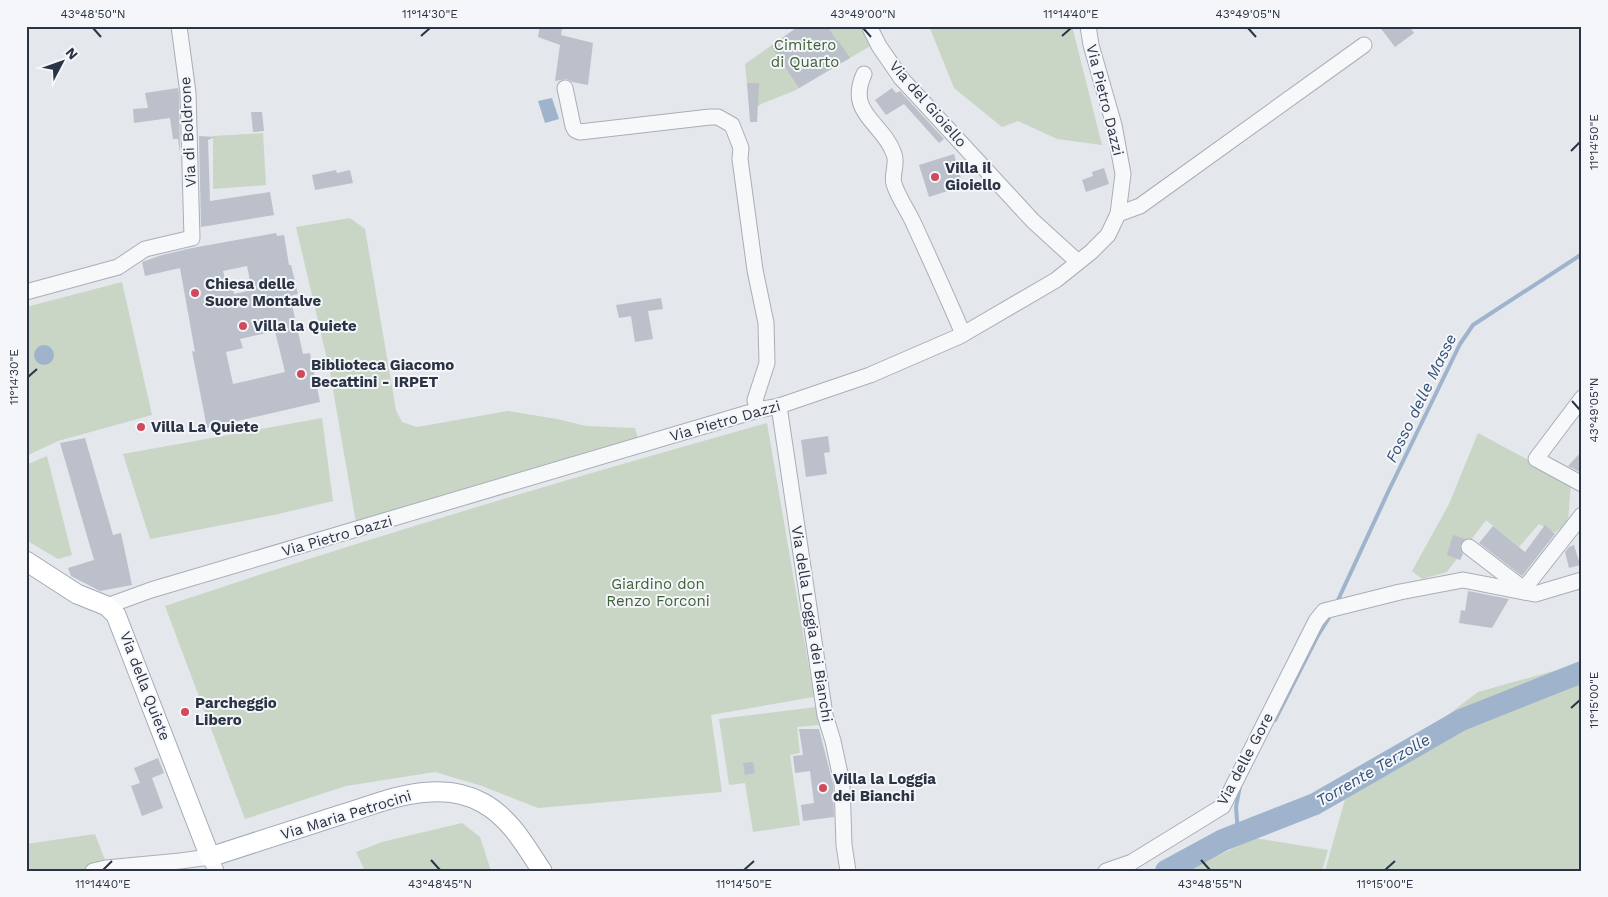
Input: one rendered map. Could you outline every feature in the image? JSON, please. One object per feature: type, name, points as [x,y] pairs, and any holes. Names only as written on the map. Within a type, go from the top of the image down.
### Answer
[{"type":"main road","points":[[26,561],[77,594],[107,606]]},
{"type":"main road","name":"Via della Quiete","points":[[107,606],[113,610],[120,622],[213,864]]},
{"type":"main road","name":"Via Maria Petrocini","points":[[213,864],[399,797],[440,792],[470,797],[496,812],[516,832],[542,871]]},
{"type":"street","name":"Via di Boldrone","points":[[26,292],[118,268],[144,249],[192,238],[188,93],[180,26]]},
{"type":"street","name":"Via del Gioiello","points":[[870,26],[879,46],[902,78],[1033,221],[1078,262]]},
{"type":"street","name":"Via Pietro Dazzi","points":[[107,606],[151,590],[758,410],[778,406],[870,375],[963,334],[1056,280],[1091,252],[1108,235],[1118,214],[1123,174],[1114,125],[1091,45],[1088,26]]},
{"type":"street","points":[[1118,214],[1140,206],[1364,46]]},
{"type":"street","points":[[864,74],[858,86],[861,109],[883,136],[894,154],[893,183],[907,208],[963,334]]},
{"type":"street","points":[[565,88],[573,126],[575,130],[580,132],[710,117],[718,117],[732,125],[741,148],[740,159],[755,270],[766,323],[767,363],[755,400],[758,410]]},
{"type":"street","points":[[1582,398],[1536,459],[1582,484]]},
{"type":"street","name":"Via della Loggia dei Bianchi","points":[[778,406],[824,715],[833,741],[842,783],[844,845],[848,871]]},
{"type":"street","points":[[1525,591],[1527,585],[1582,515]]},
{"type":"street","points":[[1469,547],[1525,591],[1535,594],[1582,580]]},
{"type":"street","name":"Via delle Gore","points":[[1106,871],[1132,862],[1222,806],[1316,621],[1324,611],[1463,580],[1525,591]]},
{"type":"street","points":[[94,871],[106,868],[180,861],[213,864]]},
{"type":"green space","name":"Cimitero di Quarto","points":[[799,26],[859,26],[872,45],[794,91],[761,104],[750,113],[745,64]]},
{"type":"green space","points":[[929,26],[1072,26],[1102,145],[1057,139],[1018,121],[1002,127],[954,88]]},
{"type":"green space","points":[[263,133],[266,185],[213,189],[213,136]]},
{"type":"green space","points":[[350,218],[365,229],[396,410],[402,422],[417,427],[508,411],[586,426],[635,428],[638,439],[356,523],[330,372],[296,227]]},
{"type":"green space","points":[[122,282],[152,415],[58,441],[26,456],[26,307]]},
{"type":"green space","points":[[322,418],[333,501],[274,515],[150,539],[123,454]]},
{"type":"green space","name":"Giardino don Renzo Forconi","points":[[767,423],[814,697],[711,715],[722,792],[538,808],[482,786],[435,772],[346,786],[245,819],[165,606],[314,557],[464,511]]},
{"type":"green space","points":[[1478,433],[1571,483],[1568,522],[1555,533],[1539,524],[1519,547],[1486,520],[1447,572],[1422,579],[1412,571],[1449,504]]},
{"type":"green space","points":[[47,456],[72,555],[58,559],[26,540],[26,465]]},
{"type":"green space","points":[[1582,663],[1582,871],[1325,871],[1347,792],[1478,692]]},
{"type":"green space","points":[[816,707],[819,725],[797,727],[800,753],[790,755],[800,825],[753,832],[745,783],[729,785],[719,719]]},
{"type":"green space","points":[[462,823],[480,837],[491,871],[365,871],[356,852],[382,842]]},
{"type":"green space","points":[[95,834],[109,871],[26,871],[26,844]]},
{"type":"green space","points":[[1255,838],[1328,850],[1322,871],[1186,871]]},
{"type":"water","points":[[552,98],[559,119],[545,123],[538,101]]},
{"type":"water","points":[[40,345],[48,345],[54,351],[54,359],[48,365],[40,365],[34,359],[34,351]]},
{"type":"building","points":[[540,26],[562,29],[561,35],[593,43],[588,85],[572,82],[567,79],[555,81],[560,45],[538,37]]},
{"type":"building","points":[[799,26],[827,26],[850,58],[799,88],[771,46]]},
{"type":"building","points":[[1379,26],[1409,26],[1414,33],[1395,47]]},
{"type":"building","points":[[747,83],[759,83],[757,122],[750,122]]},
{"type":"building","points":[[178,88],[180,154],[178,139],[173,139],[170,118],[134,123],[133,109],[148,108],[145,93]]},
{"type":"building","points":[[892,88],[896,93],[900,91],[944,139],[939,143],[904,104],[886,115],[875,100]]},
{"type":"building","points":[[251,112],[262,112],[264,131],[253,132]]},
{"type":"building","points":[[199,136],[215,137],[208,140],[210,201],[270,192],[274,215],[201,227]]},
{"type":"building","name":"Villa il Gioiello","points":[[954,154],[963,186],[929,197],[919,165]]},
{"type":"building","points":[[1104,168],[1109,184],[1086,192],[1082,180],[1093,176],[1092,172]]},
{"type":"building","points":[[336,170],[337,173],[350,170],[353,183],[315,190],[312,175]]},
{"type":"building","name":"Villa la Quiete","points":[[276,233],[277,236],[284,235],[289,265],[291,265],[298,294],[290,296],[303,354],[310,353],[320,402],[207,428],[192,351],[195,352],[180,268],[145,276],[142,262],[192,248]],"holes":[[[247,266],[252,290],[234,294],[233,288],[228,290],[223,271]],[[275,331],[285,372],[233,384],[226,352],[243,348],[240,339]]]},
{"type":"building","points":[[661,298],[663,309],[648,311],[653,339],[635,342],[631,316],[619,318],[616,305]]},
{"type":"building","points":[[828,436],[830,452],[824,453],[827,474],[806,477],[801,440]]},
{"type":"building","points":[[85,438],[113,535],[121,533],[132,585],[100,591],[71,576],[68,568],[94,560],[60,443]]},
{"type":"building","points":[[1582,451],[1582,473],[1568,466]]},
{"type":"building","points":[[1545,525],[1555,534],[1522,576],[1479,543],[1493,526],[1525,552]]},
{"type":"building","points":[[1453,535],[1465,539],[1460,545],[1463,554],[1460,560],[1447,555]]},
{"type":"building","points":[[1574,545],[1580,565],[1569,568],[1565,552]]},
{"type":"building","points":[[1468,591],[1509,599],[1492,628],[1459,623],[1461,610],[1465,611]]},
{"type":"building","name":"Villa la Loggia dei Bianchi","points":[[799,729],[819,729],[833,784],[834,817],[803,821],[801,805],[814,803],[810,771],[795,773],[793,756],[803,755]]},
{"type":"building","points":[[158,758],[164,773],[152,778],[163,808],[142,816],[131,786],[140,783],[134,768]]},
{"type":"building","points":[[753,762],[755,773],[745,775],[743,763]]},
{"type":"waterway","name":"Fosso delle Masse","points":[[1338,600],[1460,344],[1473,325],[1582,254]]},
{"type":"waterway","name":"Fosso delle Masse","points":[[1275,720],[1317,637],[1330,616]]},
{"type":"waterway","name":"Torrente Terzolle","points":[[1166,871],[1223,840],[1315,804],[1461,720],[1582,672]]},
{"type":"waterway","name":"Fosso delle Masse","points":[[1238,834],[1236,807],[1240,786]]},
{"type":"place","name":"Villa il Gioiello","points":[[935,177]]},
{"type":"place","name":"Chiesa delle Suore Montalve","points":[[195,293]]},
{"type":"place","name":"Villa la Quiete","points":[[243,326]]},
{"type":"place","name":"Biblioteca Giacomo Becattini - IRPET","points":[[301,374]]},
{"type":"place","name":"Villa La Quiete","points":[[141,427]]},
{"type":"place","name":"Parcheggio Libero","points":[[185,712]]},
{"type":"place","name":"Villa la Loggia dei Bianchi","points":[[823,788]]}]
